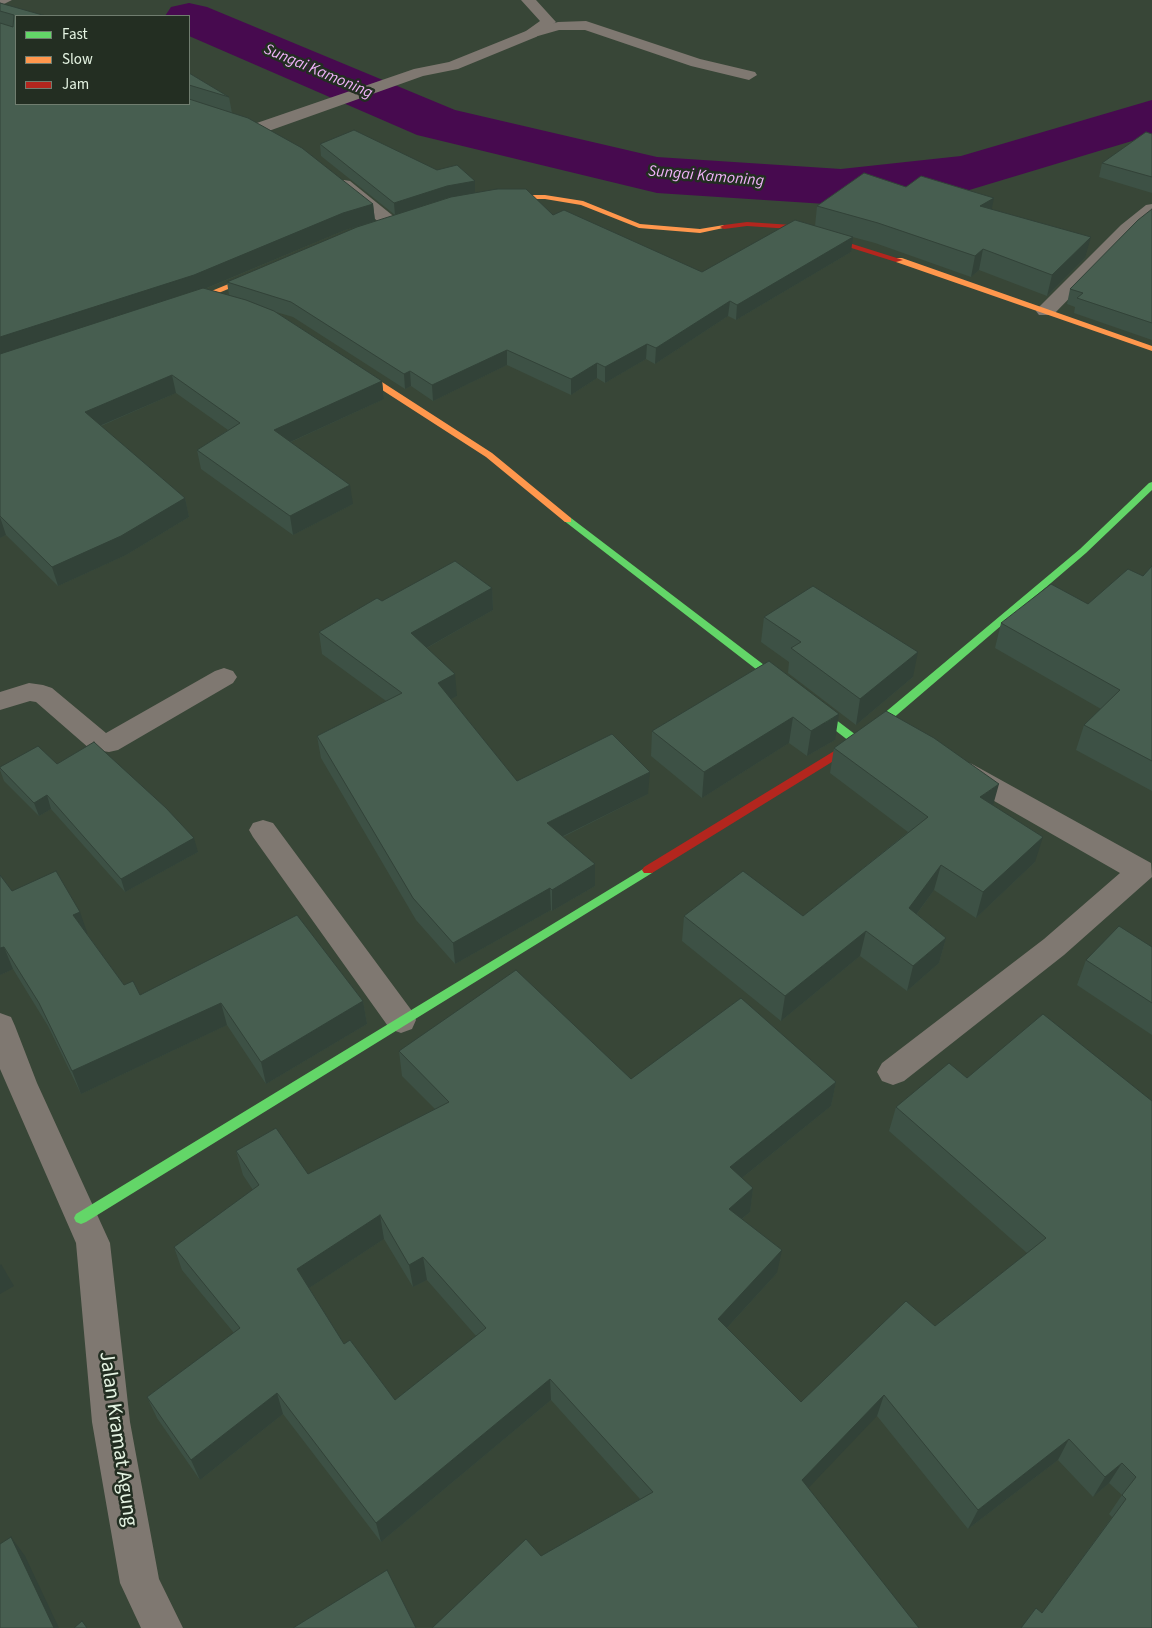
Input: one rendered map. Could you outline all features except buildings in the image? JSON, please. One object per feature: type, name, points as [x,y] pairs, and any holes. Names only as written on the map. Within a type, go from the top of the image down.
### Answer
[{"type":"street","points":[[0,2],[5,0]]},
{"type":"street","points":[[528,0],[549,22],[531,34]]},
{"type":"street","points":[[257,129],[420,72],[453,66],[531,34],[558,26],[586,25],[696,63],[749,75]]},
{"type":"street","points":[[239,124],[257,129],[272,138]]},
{"type":"street","points":[[329,173],[389,224]]},
{"type":"street","points":[[484,198],[545,197],[583,203],[639,226],[700,231],[747,224],[792,228],[866,249],[1152,349]]},
{"type":"street","points":[[1046,311],[1126,229],[1152,209]]},
{"type":"street","points":[[177,307],[205,298],[278,267]]},
{"type":"street","points":[[205,298],[222,302]]},
{"type":"street","points":[[342,360],[489,455],[596,543],[855,740]]},
{"type":"street","points":[[87,1230],[401,1020],[829,759],[880,723],[1083,551],[1152,485]]},
{"type":"street","points":[[0,701],[29,692],[43,694],[99,742],[109,743],[224,677]]},
{"type":"street","points":[[880,723],[905,737]]},
{"type":"street","points":[[893,1072],[1054,947],[1147,864],[938,756]]},
{"type":"street","points":[[263,830],[401,1020]]},
{"type":"street","name":"Jalan Kramat Agung","points":[[0,1026],[21,1083],[87,1230],[111,1422],[140,1583],[163,1628]]},
{"type":"waterway","name":"Sungai Kamoning","points":[[190,18],[437,123],[657,175],[841,187],[966,173],[1152,117]]},
{"type":"traffic: fast","points":[[849,746],[880,723],[1083,551],[1152,485]]},
{"type":"traffic: fast","points":[[568,520],[855,740]]},
{"type":"traffic: fast","points":[[81,1218],[648,870]]},
{"type":"traffic: slow","points":[[495,197],[545,197],[583,203],[639,226],[700,231],[724,227]]},
{"type":"traffic: slow","points":[[899,260],[1152,349]]},
{"type":"traffic: slow","points":[[184,304],[263,273]]},
{"type":"traffic: slow","points":[[351,366],[489,455],[568,520]]},
{"type":"traffic: jam","points":[[724,227],[747,224],[792,227],[899,260]]},
{"type":"traffic: jam","points":[[648,870],[849,746]]}]
